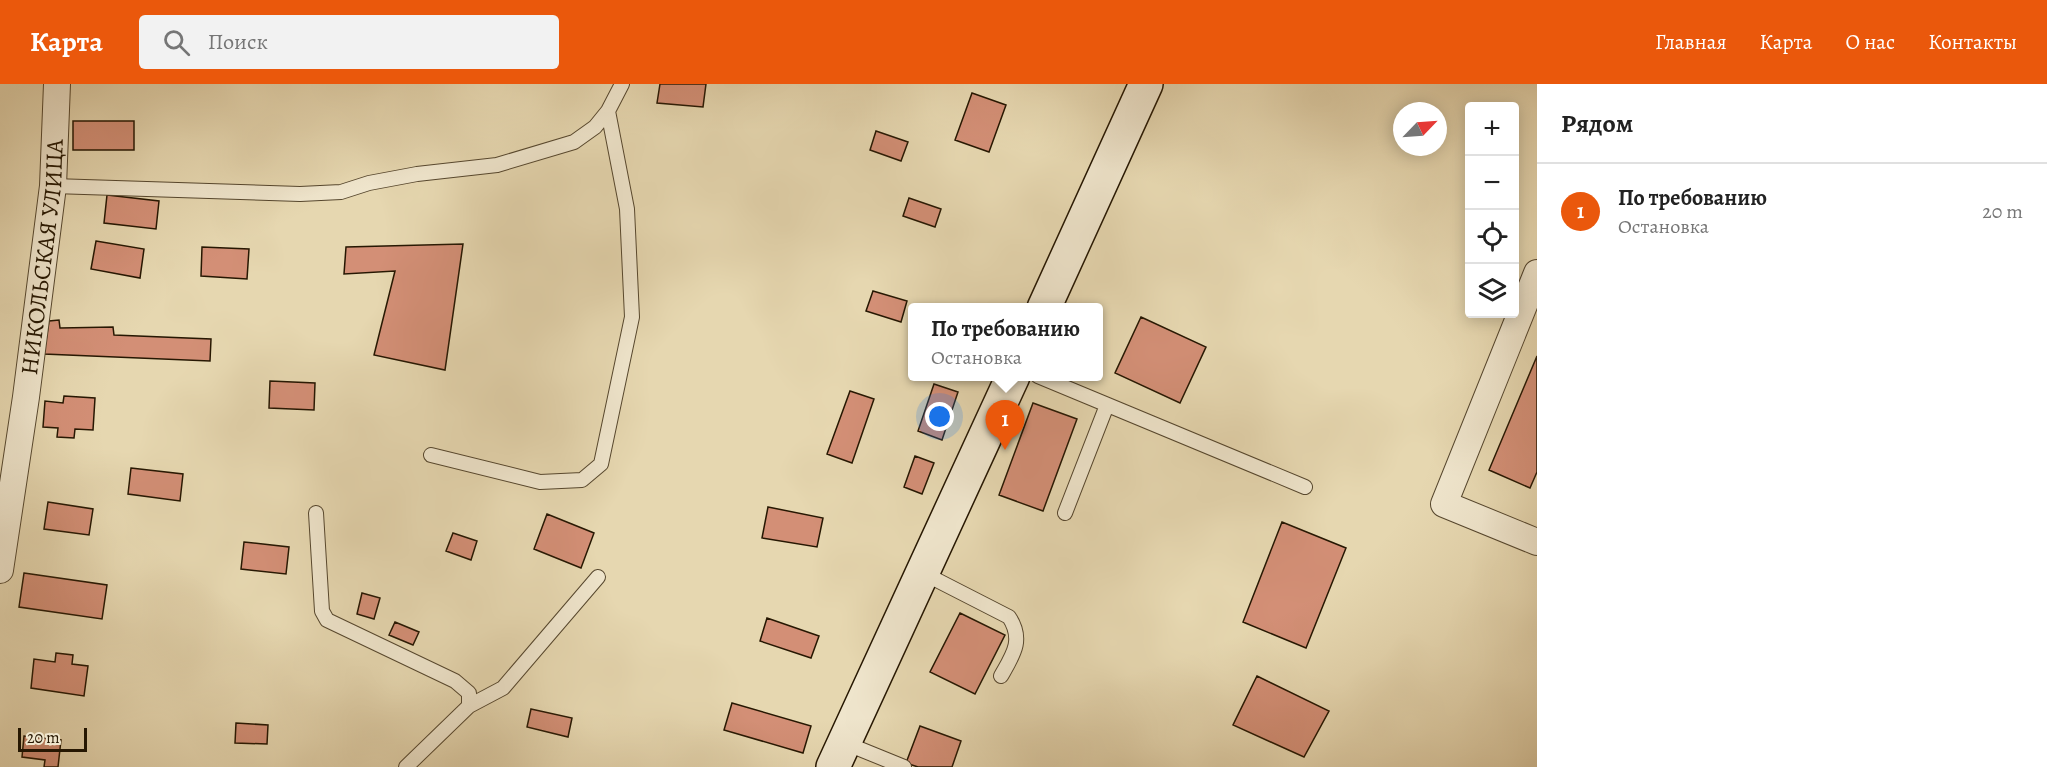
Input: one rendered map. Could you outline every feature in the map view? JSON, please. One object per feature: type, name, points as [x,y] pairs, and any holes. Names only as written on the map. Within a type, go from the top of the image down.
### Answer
[{"type":"street","name":"НИКОЛЬСКАЯ УЛИЦА","points":[[0,570],[26,396],[53,186],[57,84]]},
{"type":"street","points":[[1046,303],[1146,84]]},
{"type":"street","points":[[1537,273],[1444,504],[1537,542]]},
{"type":"street","points":[[839,755],[1011,381]]},
{"type":"lane","points":[[53,186],[300,194],[341,192],[398,178],[497,165],[574,142],[595,127],[608,111],[622,84]]},
{"type":"lane","points":[[430,455],[540,482],[582,480],[601,464],[632,317],[627,209],[608,111]]},
{"type":"lane","points":[[1050,381],[1305,487]]},
{"type":"lane","points":[[1065,513],[1107,405]]},
{"type":"lane","points":[[315,513],[322,611],[327,620],[455,681],[469,693],[470,706]]},
{"type":"lane","points":[[923,573],[1010,617],[1017,628],[1018,645],[1001,676]]},
{"type":"lane","points":[[406,767],[470,706],[503,688],[598,577]]},
{"type":"lane","points":[[839,755],[903,767]]},
{"type":"building","points":[[660,84],[706,84],[703,107],[657,103]]},
{"type":"building","points":[[972,93],[1006,105],[989,152],[955,140]]},
{"type":"building","points":[[73,121],[134,121],[134,150],[73,150]]},
{"type":"building","points":[[876,131],[908,142],[901,161],[870,150]]},
{"type":"building","points":[[107,195],[159,201],[156,229],[104,223]]},
{"type":"building","points":[[909,198],[941,209],[935,227],[903,216]]},
{"type":"building","points":[[96,241],[144,249],[140,278],[91,269]]},
{"type":"building","points":[[463,244],[445,370],[374,355],[395,271],[344,274],[346,247]]},
{"type":"building","points":[[202,247],[249,249],[247,279],[201,276]]},
{"type":"building","points":[[873,291],[907,301],[901,322],[866,311]]},
{"type":"building","points":[[1141,317],[1206,347],[1180,403],[1115,373]]},
{"type":"building","points":[[59,320],[60,328],[113,327],[114,335],[211,339],[210,361],[44,354],[49,321]]},
{"type":"building","points":[[1537,356],[1537,472],[1530,488],[1489,470]]},
{"type":"building","points":[[270,381],[315,383],[314,410],[269,408]]},
{"type":"building","points":[[934,384],[958,392],[942,440],[918,431]]},
{"type":"building","points":[[850,391],[874,399],[852,463],[827,454]]},
{"type":"building","points":[[64,396],[95,398],[93,430],[75,429],[74,438],[57,437],[58,428],[43,427],[45,401],[63,403]]},
{"type":"building","points":[[1033,403],[1077,419],[1043,511],[999,495]]},
{"type":"building","points":[[915,456],[934,463],[922,494],[904,487]]},
{"type":"building","points":[[131,468],[183,474],[180,501],[128,494]]},
{"type":"building","points":[[48,502],[93,509],[89,535],[44,529]]},
{"type":"building","points":[[768,507],[823,518],[817,547],[762,538]]},
{"type":"building","points":[[547,514],[594,533],[581,568],[534,549]]},
{"type":"building","points":[[1282,522],[1346,548],[1306,648],[1243,622]]},
{"type":"building","points":[[453,533],[477,541],[471,560],[446,551]]},
{"type":"building","points":[[244,542],[289,547],[286,574],[241,569]]},
{"type":"building","points":[[24,573],[107,585],[102,619],[19,607]]},
{"type":"building","points":[[362,593],[380,598],[374,619],[357,614]]},
{"type":"building","points":[[960,613],[1005,635],[975,694],[930,672]]},
{"type":"building","points":[[767,618],[819,636],[811,658],[760,641]]},
{"type":"building","points":[[395,622],[419,632],[413,645],[389,635]]},
{"type":"building","points":[[56,653],[73,655],[72,664],[88,666],[84,696],[31,688],[34,659],[55,662]]},
{"type":"building","points":[[1257,676],[1329,711],[1304,757],[1233,725]]},
{"type":"building","points":[[732,703],[811,726],[803,753],[724,730]]},
{"type":"building","points":[[531,709],[572,718],[568,737],[527,727]]},
{"type":"building","points":[[236,723],[268,725],[267,744],[235,743]]},
{"type":"building","points":[[920,726],[961,741],[952,767],[918,767],[906,763]]},
{"type":"building","points":[[24,736],[61,740],[58,767],[44,767],[45,760],[22,757]]},
{"type":"place","name":"По требованию","points":[[1005,450]]}]
